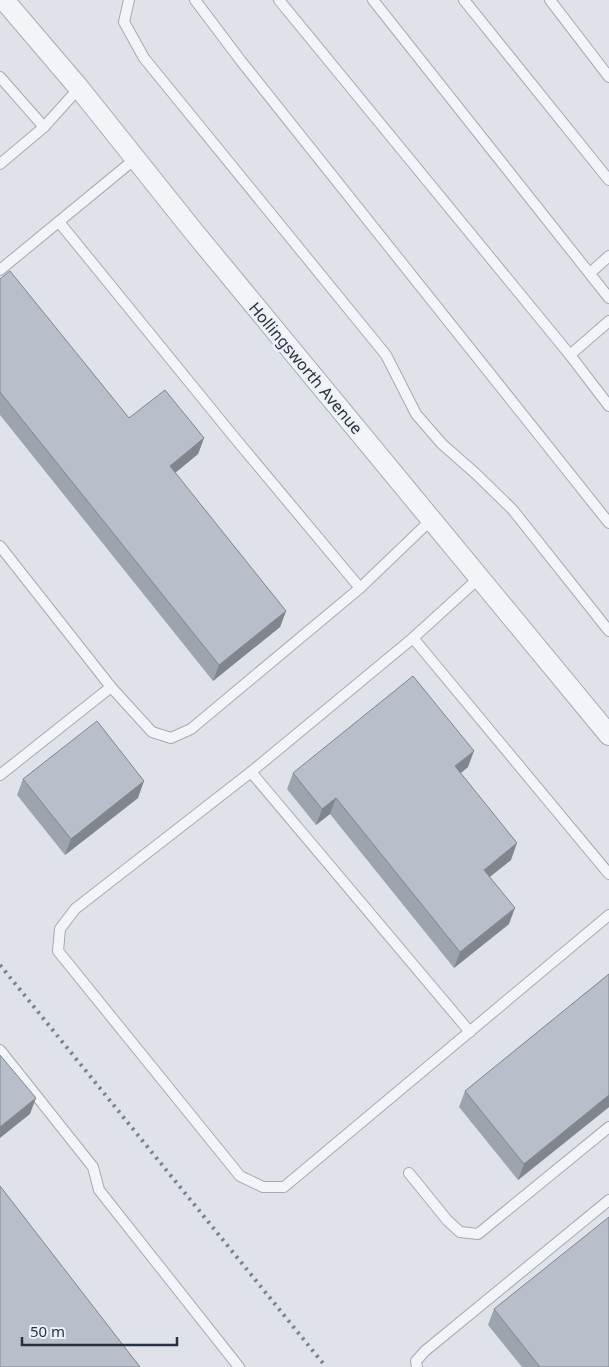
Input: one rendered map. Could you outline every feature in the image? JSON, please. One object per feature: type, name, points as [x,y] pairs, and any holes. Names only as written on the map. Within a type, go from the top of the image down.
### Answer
[{"type":"street","name":"Hollingsworth Avenue","points":[[4,0],[79,88],[135,159],[609,735]]},
{"type":"lane","points":[[129,0],[124,22],[144,58],[386,354],[416,414],[442,444],[512,509],[609,631]]},
{"type":"lane","points":[[195,0],[241,61],[609,523]]},
{"type":"lane","points":[[279,0],[570,355],[609,406]]},
{"type":"lane","points":[[373,0],[609,298]]},
{"type":"lane","points":[[464,0],[609,180]]},
{"type":"lane","points":[[550,0],[609,77]]},
{"type":"lane","points":[[0,77],[44,127]]},
{"type":"lane","points":[[0,164],[44,127],[79,88]]},
{"type":"lane","points":[[0,270],[135,159]]},
{"type":"lane","points":[[59,222],[360,588]]},
{"type":"lane","points":[[590,273],[609,256]]},
{"type":"lane","points":[[570,355],[609,322]]},
{"type":"lane","points":[[0,546],[111,687],[152,732],[171,738],[191,729],[360,588],[431,520]]},
{"type":"lane","points":[[479,578],[413,638],[251,772],[75,909],[60,929],[58,951],[240,1176],[263,1187],[284,1186],[609,915]]},
{"type":"lane","points":[[413,638],[609,874]]},
{"type":"lane","points":[[0,775],[111,687]]},
{"type":"lane","points":[[251,772],[470,1032]]},
{"type":"lane","points":[[0,1050],[93,1167],[99,1190],[239,1367]]},
{"type":"lane","points":[[409,1173],[447,1220],[460,1232],[478,1234],[609,1127]]},
{"type":"lane","points":[[417,1367],[416,1361],[425,1351],[609,1200]]},
{"type":"building","points":[[10,271],[129,418],[165,390],[204,438],[170,466],[286,611],[219,665],[0,392],[0,279]]},
{"type":"building","points":[[413,676],[474,751],[455,766],[517,843],[484,870],[515,908],[460,952],[336,798],[322,809],[293,773]]},
{"type":"building","points":[[97,721],[144,781],[71,839],[23,779]]},
{"type":"building","points":[[609,974],[609,1095],[524,1164],[465,1091]]},
{"type":"building","points":[[0,1055],[36,1098],[0,1127]]},
{"type":"building","points":[[0,1186],[140,1367],[0,1367]]},
{"type":"building","points":[[609,1217],[609,1367],[540,1367],[494,1309]]},
{"type":"railway","points":[[0,965],[326,1367]]}]
